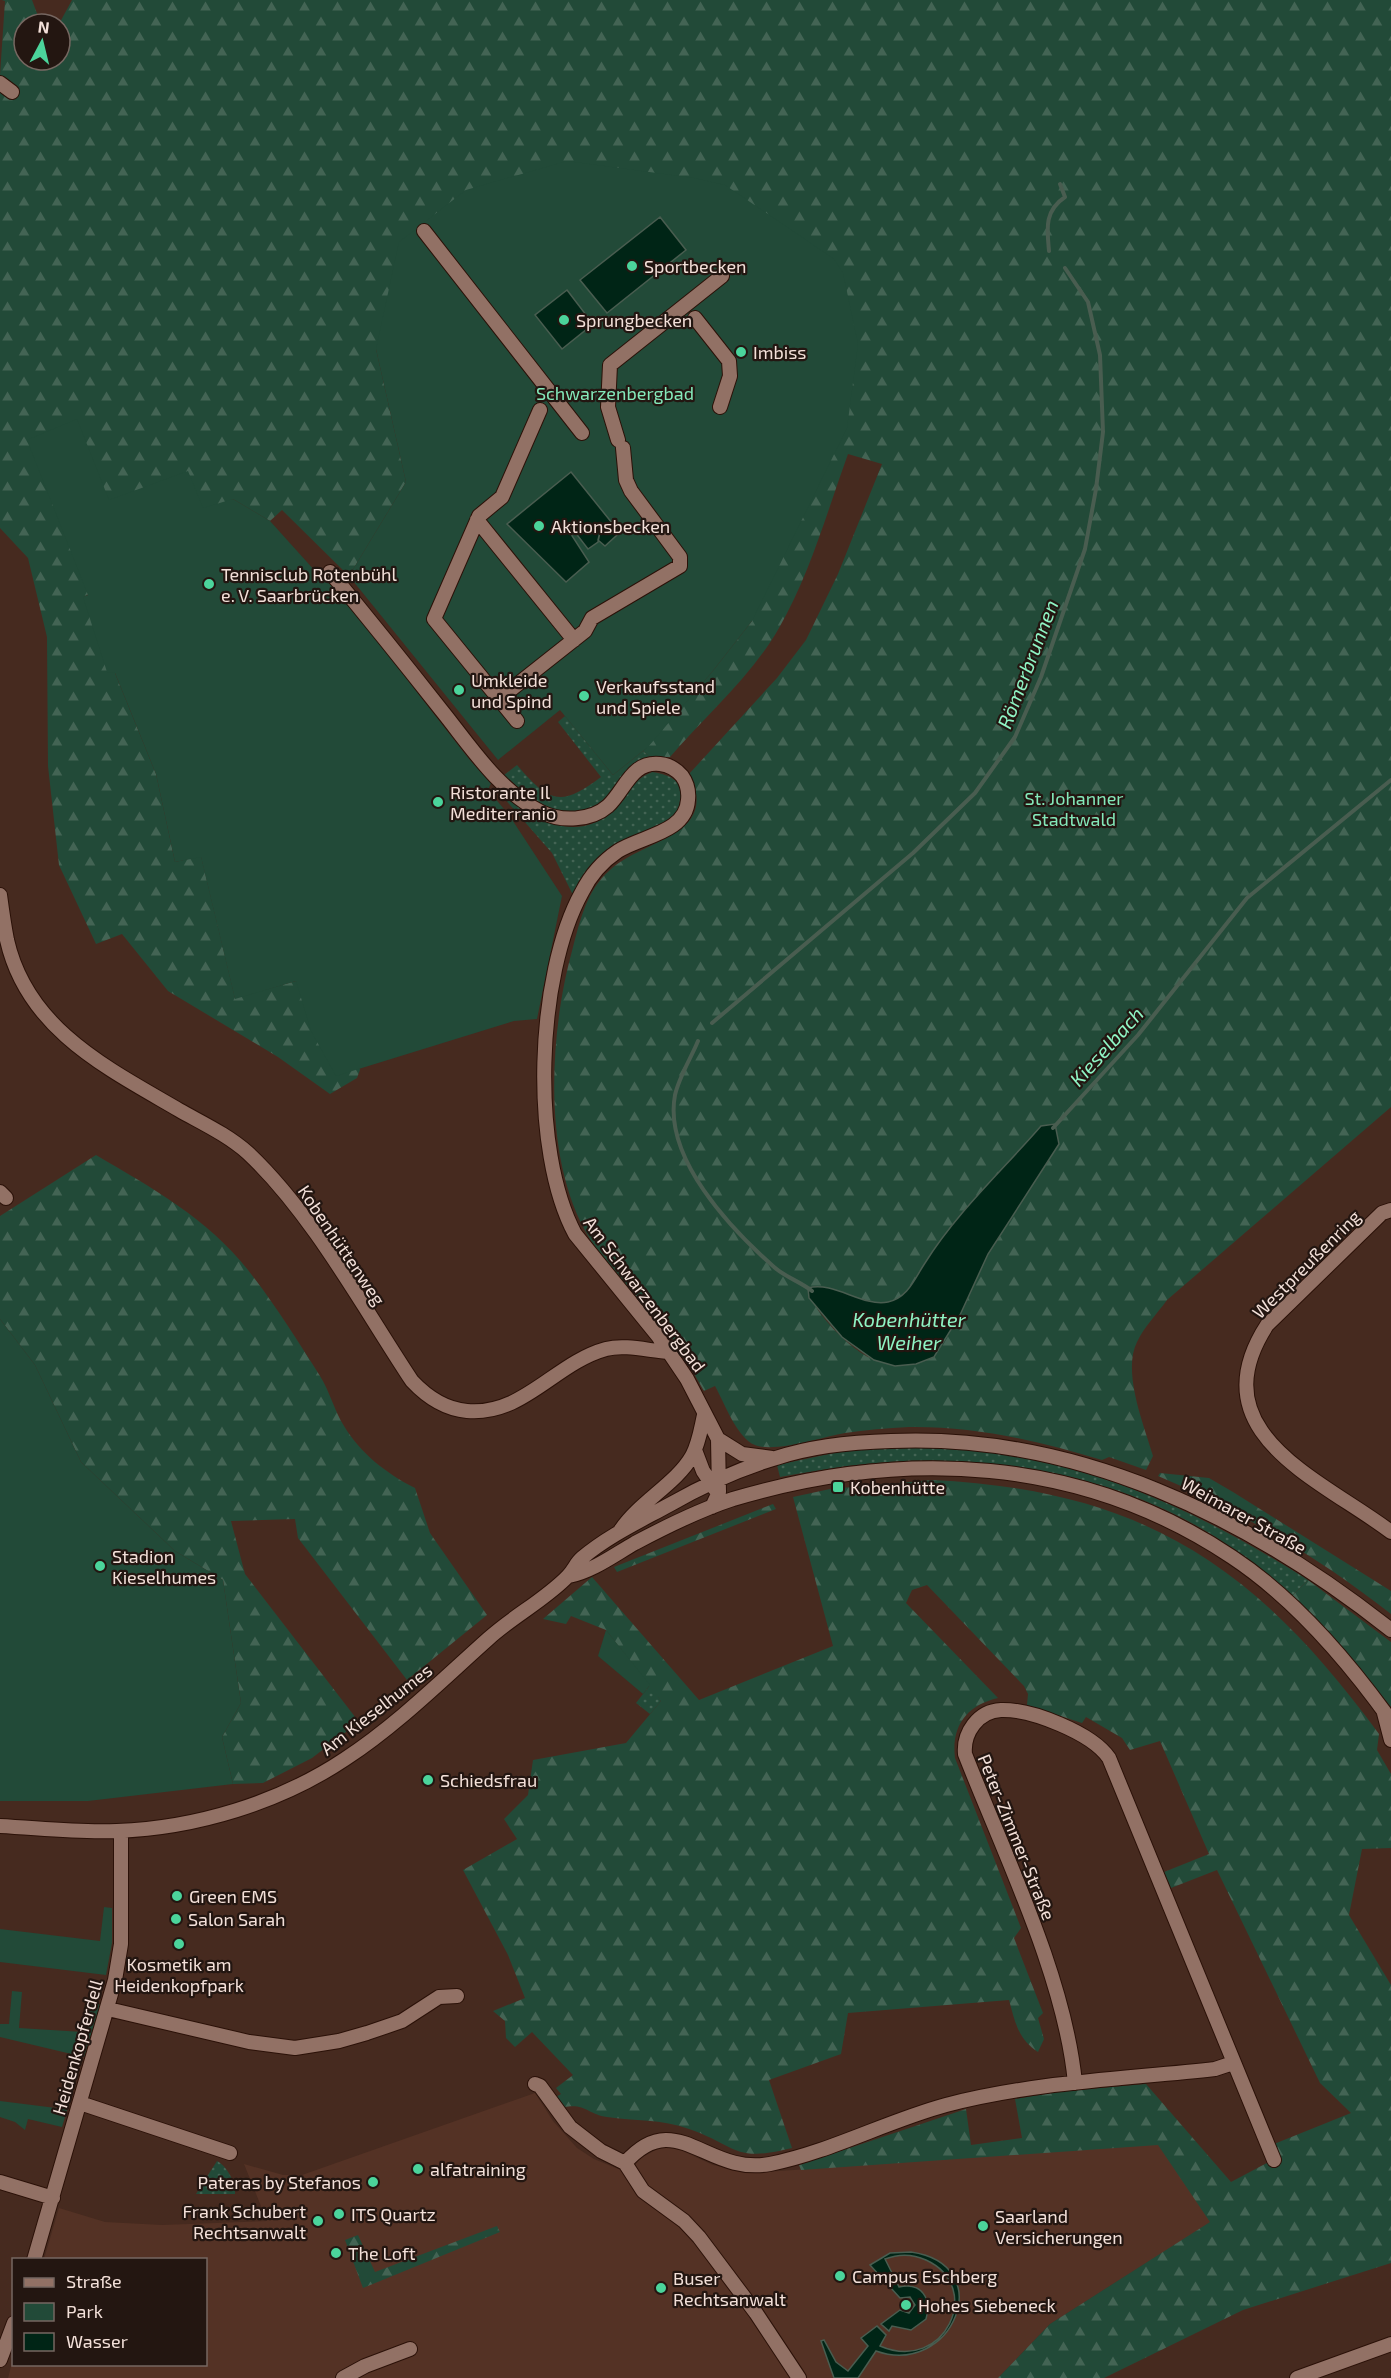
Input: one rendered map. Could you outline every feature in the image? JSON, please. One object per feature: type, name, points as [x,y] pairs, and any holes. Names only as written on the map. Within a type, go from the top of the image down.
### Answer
[{"type":"street","points":[[0,83],[12,92]]},
{"type":"street","points":[[424,231],[582,433]]},
{"type":"street","points":[[499,699],[574,640],[585,630],[592,618],[680,566],[680,557],[626,480],[620,444],[608,407],[610,364],[722,276]]},
{"type":"street","points":[[695,318],[729,361],[730,376],[720,406]]},
{"type":"street","points":[[517,722],[434,619],[477,520],[502,497],[540,410]]},
{"type":"street","points":[[477,520],[574,640]]},
{"type":"street","name":"Am Schwarzenbergbad","points":[[330,572],[483,763],[512,792],[543,813],[573,819],[598,813],[609,805],[637,769],[644,764],[664,764],[675,769],[687,787],[688,807],[682,818],[672,827],[618,851],[601,865],[581,893],[567,928],[550,998],[544,1076],[546,1135],[551,1168],[567,1220],[584,1246],[687,1379],[718,1439],[716,1485],[712,1507]]},
{"type":"street","name":"Kobenhüttenweg","points":[[0,895],[7,940],[15,964],[26,987],[42,1011],[84,1053],[229,1139],[258,1163],[300,1211],[412,1381],[431,1398],[461,1410],[490,1411],[520,1399],[584,1357],[607,1348],[669,1353]]},
{"type":"street","name":"Westpreußenring","points":[[1391,1210],[1382,1213],[1267,1325],[1252,1347],[1246,1368],[1246,1395],[1258,1429],[1280,1456],[1391,1532]]},
{"type":"street","points":[[618,1534],[630,1516],[681,1470],[695,1450],[704,1414]]},
{"type":"street","points":[[718,1439],[742,1454],[773,1458]]},
{"type":"street","name":"Weimarer Straße","points":[[618,1534],[773,1458],[847,1444],[937,1440],[1033,1451],[1099,1468],[1179,1498],[1250,1535],[1313,1574],[1391,1630]]},
{"type":"street","points":[[695,1450],[716,1485],[736,1499]]},
{"type":"street","name":"Am Kieselhumes","points":[[569,1576],[585,1573],[676,1521],[712,1507],[836,1474],[933,1467],[1029,1475],[1122,1499],[1168,1519],[1234,1558],[1307,1622],[1388,1716]]},
{"type":"street","name":"Am Kieselhumes","points":[[0,1826],[121,1831],[215,1816],[268,1799],[319,1775],[357,1751],[410,1709],[492,1635],[569,1576],[579,1560],[618,1534]]},
{"type":"street","name":"Peter-Zimmer-Straße","points":[[1075,2083],[1072,2055],[1042,1951],[964,1754],[966,1734],[971,1726],[990,1713],[1000,1710],[1051,1722],[1077,1732],[1093,1741],[1109,1758],[1274,2160]]},
{"type":"street","points":[[1388,1716],[1391,1740]]},
{"type":"street","name":"Heidenkopferdell","points":[[34,2258],[108,2009],[120,1944],[121,1831]]},
{"type":"street","points":[[108,2009],[249,2042],[295,2048],[339,2041],[367,2033],[402,2021],[439,1997],[457,1996]]},
{"type":"street","points":[[625,2163],[642,2146],[654,2140],[670,2138],[719,2160],[746,2165],[771,2164],[943,2106],[1020,2089],[1215,2069],[1233,2063]]},
{"type":"street","points":[[535,2084],[540,2086],[570,2127],[601,2151],[625,2163],[643,2191],[684,2221],[699,2237],[756,2313],[799,2378]]},
{"type":"street","points":[[80,2103],[230,2153]]},
{"type":"street","points":[[0,2182],[53,2198]]},
{"type":"street","points":[[0,2360],[12,2328]]},
{"type":"street","points":[[1297,2378],[1391,2344]]},
{"type":"street","points":[[343,2378],[365,2366],[410,2349]]},
{"type":"shaded area","points":[[535,2093],[553,2121],[577,2148],[594,2159],[628,2173],[641,2158],[661,2147],[674,2147],[713,2165],[752,2173],[1158,2144],[1211,2222],[1050,2324],[998,2378],[8,2378],[12,2363],[12,2366],[207,2366],[207,2258],[44,2258],[59,2208],[105,2222],[162,2225],[267,2221],[244,2164],[283,2175],[302,2175]]},
{"type":"green space","name":"St. Johanner Stadtwald","points":[[2,0],[32,0],[36,12],[12,12],[12,72],[72,72],[72,12],[66,12],[72,0],[1391,0],[1391,1107],[1167,1300],[1143,1331],[1133,1354],[1132,1368],[1136,1399],[1153,1456],[1146,1470],[1109,1457],[1102,1460],[1007,1436],[934,1427],[860,1431],[774,1447],[755,1445],[737,1428],[715,1386],[704,1391],[666,1330],[621,1279],[590,1239],[575,1208],[564,1173],[557,1136],[554,1098],[558,1021],[572,951],[581,918],[590,897],[595,887],[610,870],[624,860],[674,834],[687,823],[695,811],[696,795],[689,774],[777,678],[806,640],[838,574],[882,464],[848,454],[800,586],[768,646],[742,679],[670,757],[650,757],[643,751],[712,672],[752,621],[376,349],[406,482],[349,576],[282,510],[270,521],[233,499],[84,597],[156,774],[175,862],[201,856],[235,998],[296,981],[344,1022],[360,1070],[357,1078],[330,1094],[278,1057],[168,991],[122,934],[96,944],[59,865],[48,766],[47,637],[28,558],[0,528],[0,75],[5,1]],"holes":[[[1041,1126],[1059,1144],[988,1254],[960,1315],[934,1357],[893,1361],[873,1359],[865,1355],[844,1339],[824,1318],[816,1307],[809,1288],[829,1288],[879,1303],[889,1302],[902,1295],[912,1285],[940,1241]]]},
{"type":"green space","name":"Schwarzenbergbad","points":[[567,161],[694,178],[725,185],[834,259],[843,273],[858,344],[847,428],[752,621],[648,747],[613,775],[560,710],[498,760],[349,576],[406,482],[376,349],[399,242],[466,190]]},
{"type":"green space","points":[[77,419],[109,500],[188,471],[203,508],[233,499],[270,521],[316,572],[322,570],[469,759],[491,783],[488,790],[509,815],[562,896],[537,1019],[514,1021],[336,1076],[311,1031],[296,981],[235,999],[201,857],[175,862],[156,774],[115,673],[107,672],[83,597],[88,595],[27,440]]},
{"type":"green space","points":[[565,716],[613,775],[643,751],[650,757],[630,768],[606,797],[593,807],[579,812],[566,812],[539,802],[504,775],[517,765],[547,793],[565,797],[587,787],[601,777],[558,722]]},
{"type":"green space","points":[[652,772],[671,778],[681,788],[681,802],[677,810],[671,819],[615,844],[595,861],[573,895],[552,853],[503,797],[507,796],[546,821],[574,827],[588,825],[602,819],[616,807],[636,783]]},
{"type":"green space","points":[[96,1155],[178,1205],[232,1251],[276,1309],[320,1376],[350,1436],[375,1462],[415,1488],[430,1533],[487,1615],[407,1680],[298,1538],[295,1519],[231,1521],[245,1574],[359,1722],[312,1758],[263,1783],[233,1784],[222,1737],[241,1703],[223,1580],[175,1551],[81,1462],[35,1365],[0,1319],[0,1216]]},
{"type":"green space","name":"Stadion Kieselhumes","points":[[0,1319],[35,1365],[81,1462],[175,1551],[223,1580],[241,1703],[222,1737],[233,1784],[88,1801],[0,1801]]},
{"type":"green space","points":[[936,1447],[988,1452],[1038,1461],[1131,1488],[1219,1528],[1308,1580],[1292,1596],[1239,1553],[1196,1526],[1150,1503],[1102,1486],[1052,1473],[1000,1465],[949,1461],[897,1461],[847,1466],[780,1477],[777,1465],[848,1450]]},
{"type":"green space","points":[[1160,1473],[1209,1478],[1233,1492],[1391,1591],[1391,1614],[1308,1555],[1220,1505],[1158,1476]]},
{"type":"green space","points":[[932,1480],[1007,1487],[1074,1500],[1134,1520],[1188,1548],[1239,1582],[1287,1625],[1333,1675],[1379,1734],[1377,1750],[1391,1774],[1391,1848],[1362,1849],[1349,1915],[1391,1985],[1391,2263],[1243,2310],[1104,2378],[998,2378],[1050,2324],[1210,2222],[1158,2145],[801,2170],[799,2165],[966,2109],[971,2145],[1022,2138],[1015,2099],[1064,2091],[1146,2084],[1231,2182],[1278,2157],[1274,2144],[1351,2113],[1320,2083],[1217,1870],[1171,1888],[1164,1872],[1209,1854],[1160,1741],[1130,1750],[1122,1738],[1086,1717],[1082,1723],[1027,1705],[1028,1694],[1024,1686],[927,1585],[912,1590],[906,1603],[998,1698],[978,1706],[963,1719],[956,1736],[955,1758],[1021,1928],[1014,1938],[1043,2013],[1038,2018],[1044,2039],[1038,2052],[1031,2047],[1018,2029],[1009,2000],[848,2013],[841,2054],[769,2080],[792,2148],[773,2152],[746,2153],[679,2126],[601,2116],[577,2106],[564,2107],[556,2097],[561,2094],[556,2088],[573,2075],[532,2032],[515,2047],[506,2038],[505,2021],[493,2011],[525,1998],[508,1955],[463,1870],[517,1839],[504,1819],[528,1795],[533,1760],[626,1743],[661,1701],[606,1630],[571,1616],[566,1624],[543,1619],[592,1577],[699,1700],[833,1646],[793,1497],[830,1489]]},
{"type":"green space","points":[[773,1504],[776,1509],[617,1572],[614,1567]]},
{"type":"green space","points":[[1308,1580],[1391,1642],[1391,1707],[1324,1627],[1292,1596]]},
{"type":"green space","points":[[606,1630],[650,1685],[643,1694],[598,1656]]},
{"type":"green space","points":[[650,1685],[661,1701],[650,1714],[636,1703]]},
{"type":"green space","points":[[104,1907],[112,1908],[112,1943],[106,1975],[0,1962],[0,1929],[100,1941]]},
{"type":"green space","points":[[12,1991],[22,1992],[19,2028],[83,2032],[85,2004],[91,2005],[92,2000],[98,2001],[100,2006],[84,2057],[0,2037],[0,2024],[9,2024]]},
{"type":"green space","points":[[65,2084],[74,2087],[62,2127],[28,2119],[25,2130],[15,2122],[0,2117],[0,2101],[64,2109]]},
{"type":"green space","points":[[217,2161],[230,2175],[235,2194],[196,2194]]},
{"type":"green space","points":[[497,2226],[500,2232],[363,2288],[345,2240],[358,2235],[375,2272]]},
{"type":"water","name":"Sportbecken","points":[[660,217],[686,250],[607,313],[580,280]]},
{"type":"water","name":"Sprungbecken","points":[[567,290],[593,324],[562,349],[535,315]]},
{"type":"water","name":"Aktionsbecken","points":[[571,472],[612,523],[605,529],[613,528],[617,535],[605,546],[598,540],[588,549],[571,527],[573,524],[567,528],[589,562],[566,582],[507,524]]},
{"type":"water","name":"Kobenhütter Weiher","points":[[1055,1124],[1059,1144],[988,1254],[960,1315],[934,1357],[916,1364],[895,1366],[874,1360],[842,1337],[809,1298],[808,1288],[818,1287],[878,1303],[895,1300],[901,1296],[910,1287],[951,1226],[980,1192],[1041,1126]]},
{"type":"water","points":[[911,2252],[938,2261],[954,2277],[959,2296],[955,2316],[944,2335],[926,2349],[903,2355],[876,2351],[858,2378],[834,2378],[821,2341],[824,2340],[836,2362],[848,2371],[868,2346],[861,2338],[877,2326],[886,2335],[880,2346],[903,2351],[923,2348],[939,2338],[949,2324],[955,2306],[953,2289],[944,2273],[926,2260],[906,2255],[885,2259],[899,2287],[914,2287],[923,2294],[928,2305],[926,2319],[911,2330],[892,2326],[889,2331],[881,2324],[900,2310],[909,2313],[915,2305],[910,2297],[900,2298],[870,2265],[890,2253]]},
{"type":"waterway","points":[[1049,251],[1048,221],[1050,214],[1058,202],[1065,197],[1060,184]]},
{"type":"waterway","name":"Römerbrunnen","points":[[712,1023],[913,853],[975,793],[1015,737],[1041,677],[1085,549],[1103,432],[1100,355],[1088,302],[1065,268]]},
{"type":"waterway","name":"Kieselbach","points":[[1053,1128],[1138,1035],[1247,898],[1391,780]]},
{"type":"waterway","name":"Römerbrunnen","points":[[698,1041],[675,1095],[674,1119],[679,1143],[704,1190],[739,1233],[778,1271],[812,1291]]},
{"type":"place","name":"Sportbecken","points":[[632,266]]},
{"type":"place","name":"Sprungbecken","points":[[564,320]]},
{"type":"place","name":"Imbiss","points":[[741,352]]},
{"type":"place","name":"Aktionsbecken","points":[[539,526]]},
{"type":"place","name":"Tennisclub Rotenbühl e. V. Saarbrücken","points":[[209,584]]},
{"type":"place","name":"Umkleide und Spind","points":[[459,690]]},
{"type":"place","name":"Verkaufsstand und Spiele","points":[[584,696]]},
{"type":"place","name":"Ristorante Il Mediterranio","points":[[438,802]]},
{"type":"place","name":"Kobenhütte","points":[[838,1487]]},
{"type":"place","name":"Stadion Kieselhumes","points":[[100,1566]]},
{"type":"place","name":"Schiedsfrau","points":[[428,1780]]},
{"type":"place","name":"Green EMS","points":[[177,1896]]},
{"type":"place","name":"Salon Sarah","points":[[176,1919]]},
{"type":"place","name":"Kosmetik am Heidenkopfpark","points":[[179,1944]]},
{"type":"place","name":"alfatraining","points":[[418,2169]]},
{"type":"place","name":"Pateras by Stefanos","points":[[373,2182]]},
{"type":"place","name":"ITS Quartz","points":[[339,2214]]},
{"type":"place","name":"Frank Schubert Rechtsanwalt","points":[[318,2221]]},
{"type":"place","name":"Saarland Versicherungen","points":[[983,2226]]},
{"type":"place","name":"The Loft","points":[[336,2253]]},
{"type":"place","name":"Campus Eschberg","points":[[840,2276]]},
{"type":"place","name":"Buser Rechtsanwalt","points":[[661,2288]]},
{"type":"place","name":"Hohes Siebeneck","points":[[906,2305]]}]
